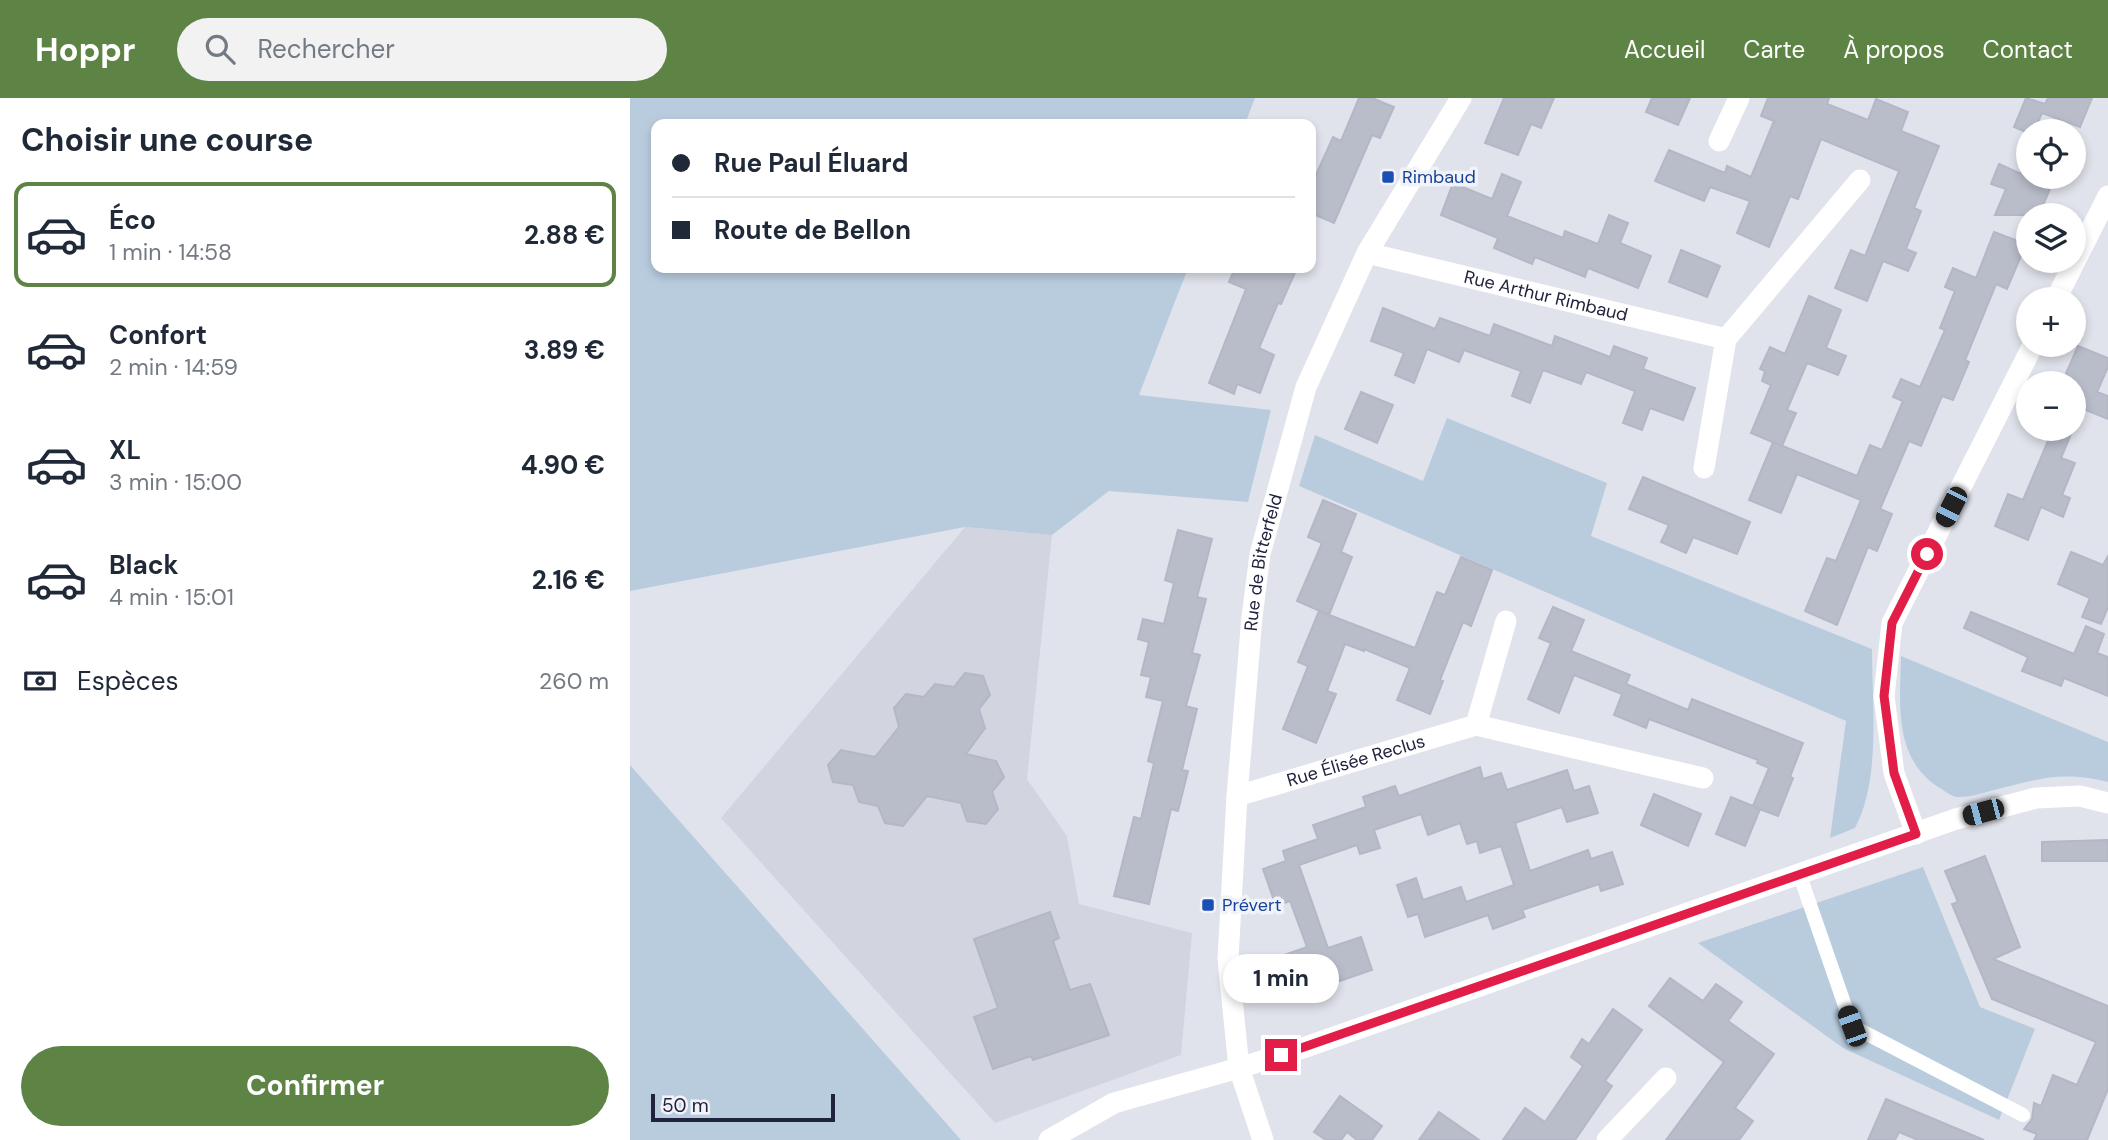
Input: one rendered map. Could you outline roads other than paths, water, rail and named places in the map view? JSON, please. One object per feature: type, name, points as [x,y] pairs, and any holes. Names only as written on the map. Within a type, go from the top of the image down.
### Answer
[{"type":"street","name":"Rue de Bitterfeld","points":[[1263,1140],[1239,1069],[1228,959],[1237,796],[1260,554],[1306,387],[1367,253],[1461,98]]},
{"type":"street","points":[[1719,141],[1739,98]]},
{"type":"street","points":[[1703,468],[1726,339],[1860,180]]},
{"type":"street","points":[[2062,287],[2108,196]]},
{"type":"street","name":"Rue Arthur Rimbaud","points":[[1367,253],[1726,339]]},
{"type":"street","points":[[1916,834],[1894,773],[1884,696],[1892,623],[2027,357]]},
{"type":"street","points":[[1476,725],[1506,621]]},
{"type":"street","name":"Rue Élisée Reclus","points":[[1237,796],[1476,725],[1703,778]]},
{"type":"street","points":[[1049,1140],[1114,1103],[1239,1069],[1956,819],[2036,798],[2080,796],[2108,803]]},
{"type":"street","points":[[1607,1140],[1666,1078]]},
{"type":"street","points":[[1076,1140],[1114,1103]]},
{"type":"lane","points":[[1799,873],[1852,1026],[2023,1115]]},
{"type":"place","name":"Rimbaud","points":[[1388,177]]},
{"type":"place","name":"Prévert","points":[[1208,905]]}]
